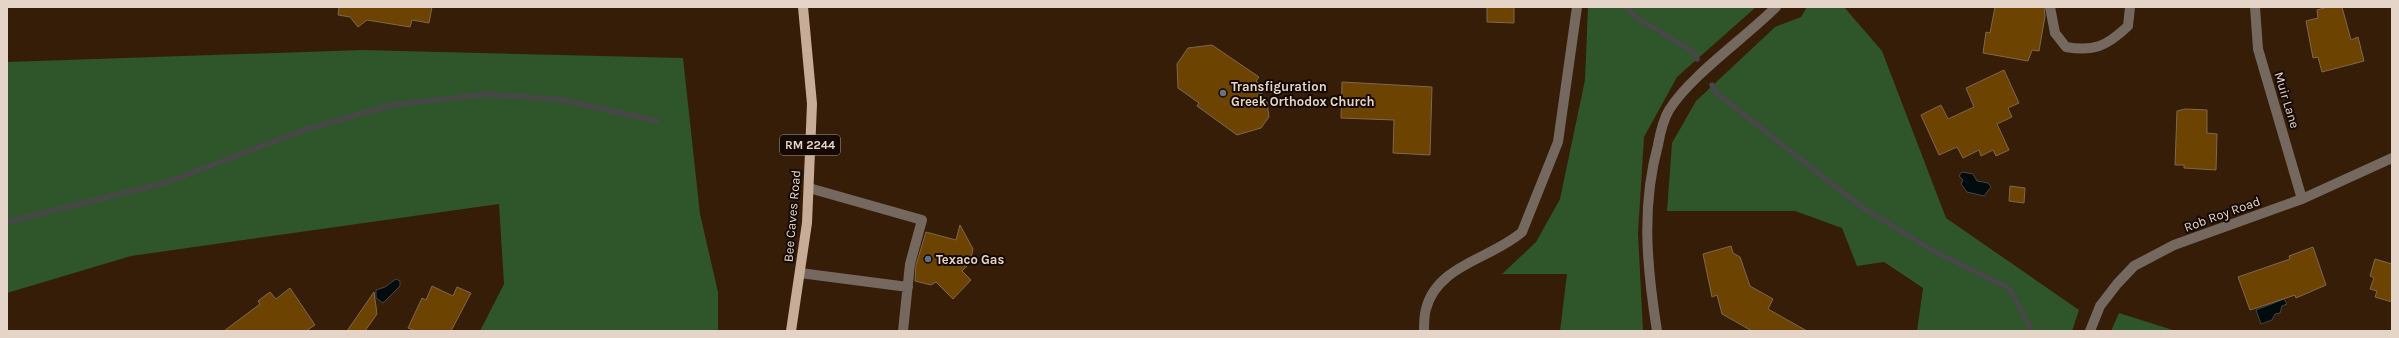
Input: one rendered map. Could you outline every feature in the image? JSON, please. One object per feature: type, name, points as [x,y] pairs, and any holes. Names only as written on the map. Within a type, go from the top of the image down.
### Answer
[{"type":"main road","name":"Bee Caves Road","points":[[791,331],[807,223],[812,104],[803,7]]},
{"type":"street","points":[[1424,331],[1426,309],[1441,281],[1454,272],[1510,242],[1522,232],[1558,142],[1577,7]]},
{"type":"street","points":[[1657,331],[1650,284],[1646,223],[1648,187],[1666,116],[1676,102],[1696,80],[1776,7]]},
{"type":"street","points":[[2050,7],[2055,33],[2066,47],[2085,50],[2100,46],[2117,36],[2128,26],[2130,7]]},
{"type":"street","name":"Muir Lane","points":[[2255,7],[2258,48],[2302,199]]},
{"type":"street","name":"Rob Roy Road","points":[[2090,331],[2100,306],[2117,284],[2134,266],[2174,245],[2302,199],[2392,158]]},
{"type":"street","points":[[808,188],[922,220],[910,264],[903,331]]},
{"type":"street","points":[[800,273],[908,287]]},
{"type":"green space","points":[[1588,7],[1756,7],[1677,77],[1644,137],[1638,233],[1643,331],[1560,331],[1567,274],[1502,274],[1536,242],[1560,199],[1585,80]]},
{"type":"green space","points":[[1807,7],[1844,7],[1882,51],[1946,218],[2079,310],[2072,331],[1917,331],[1923,288],[1884,262],[1857,266],[1842,228],[1795,211],[1667,211],[1672,143],[1696,101],[1775,27],[1801,17]]},
{"type":"green space","points":[[363,50],[683,58],[700,214],[718,292],[718,331],[480,331],[504,284],[499,204],[131,256],[7,293],[7,62]]},
{"type":"green space","points":[[2119,313],[2176,331],[2111,331]]},
{"type":"shaded area","points":[[1962,172],[1973,174],[1977,181],[1988,183],[1991,187],[1984,196],[1967,192],[1961,184],[1963,180],[1959,176]]},
{"type":"shaded area","points":[[396,279],[400,281],[400,286],[383,303],[376,298],[376,290],[385,287]]},
{"type":"shaded area","points":[[2284,299],[2287,304],[2282,306],[2280,313],[2275,314],[2272,320],[2261,324],[2256,310]]},
{"type":"building","points":[[339,7],[432,7],[429,23],[412,20],[410,27],[367,20],[358,27],[350,17],[338,15]]},
{"type":"building","points":[[1487,7],[1514,7],[1514,23],[1487,22]]},
{"type":"building","points":[[1995,7],[2044,7],[2045,16],[2039,51],[2032,50],[2028,61],[1983,53],[1986,32],[1990,33]]},
{"type":"building","points":[[2328,7],[2342,7],[2351,40],[2358,37],[2364,61],[2322,72],[2318,57],[2313,58],[2306,21],[2318,18],[2317,10]]},
{"type":"building","name":"Transfiguration Greek Orthodox Church","points":[[1212,45],[1259,77],[1256,81],[1265,89],[1259,97],[1267,102],[1269,117],[1261,128],[1237,135],[1197,106],[1199,103],[1178,88],[1177,64],[1188,48]]},
{"type":"building","points":[[2004,70],[2019,103],[2008,108],[2012,117],[1997,124],[2009,150],[1996,156],[1993,150],[1981,156],[1979,150],[1963,158],[1957,147],[1939,155],[1921,115],[1941,105],[1948,119],[1974,107],[1966,88]]},
{"type":"building","points":[[1342,82],[1432,87],[1430,155],[1393,153],[1394,120],[1341,118]]},
{"type":"building","points":[[2185,109],[2207,110],[2207,133],[2217,134],[2216,170],[2184,168],[2184,165],[2175,165],[2177,111]]},
{"type":"building","points":[[2010,186],[2025,188],[2024,203],[2009,201]]},
{"type":"building","points":[[960,225],[973,249],[970,263],[962,271],[971,280],[953,299],[936,282],[931,285],[915,281],[916,265],[926,232],[956,240]]},
{"type":"building","points":[[1731,246],[1733,253],[1740,257],[1750,286],[1773,299],[1768,309],[1807,331],[1752,331],[1722,314],[1717,295],[1712,297],[1703,254]]},
{"type":"building","points":[[2313,247],[2326,285],[2296,298],[2295,295],[2250,310],[2238,277],[2290,259],[2289,256]]},
{"type":"building","points":[[2375,259],[2392,264],[2392,302],[2375,297],[2377,291],[2370,289],[2374,278],[2370,276]]},
{"type":"building","points":[[432,286],[453,296],[457,287],[471,293],[451,331],[416,331],[408,328],[422,298],[426,300]]},
{"type":"building","points":[[290,288],[315,325],[306,331],[224,331],[260,304],[258,301],[270,292],[276,299]]},
{"type":"building","points":[[374,292],[377,314],[365,331],[347,331]]},
{"type":"waterway","points":[[1625,7],[1639,19],[1694,52],[1697,59]]},
{"type":"waterway","points":[[1712,85],[1715,92],[1863,208],[1937,253],[2009,288],[2032,331]]},
{"type":"waterway","points":[[7,222],[168,182],[304,130],[392,105],[488,94],[563,100],[657,121]]},
{"type":"place","name":"Transfiguration Greek Orthodox Church","points":[[1223,93]]},
{"type":"place","name":"Texaco Gas","points":[[928,259]]}]
